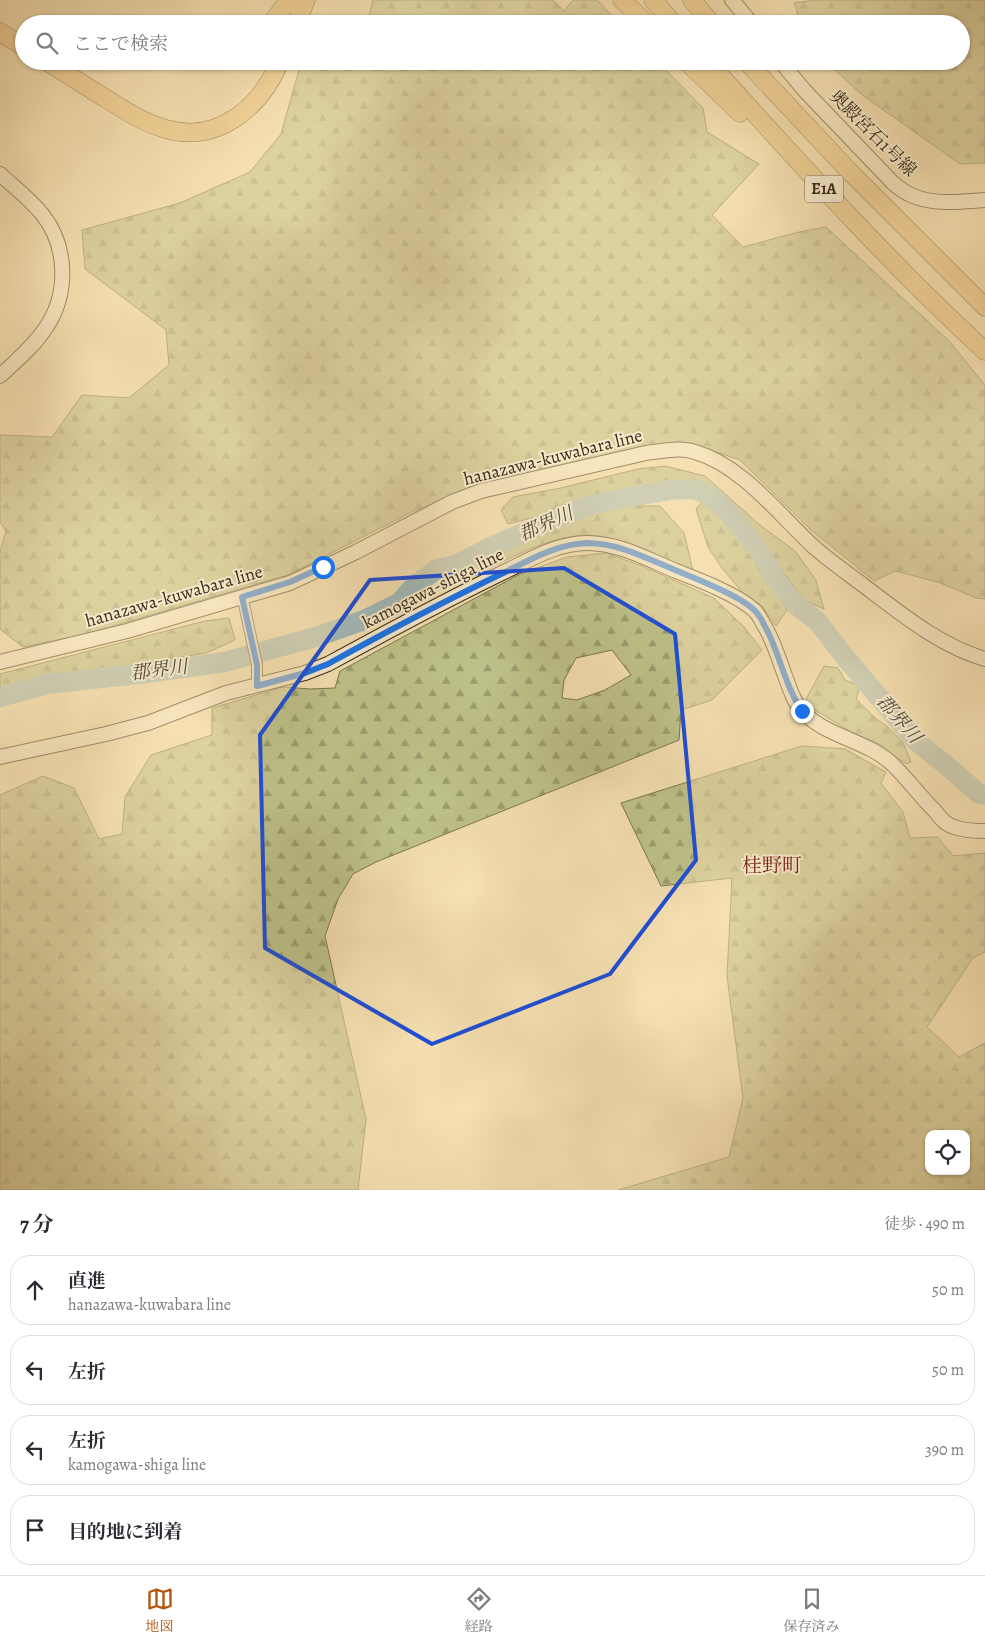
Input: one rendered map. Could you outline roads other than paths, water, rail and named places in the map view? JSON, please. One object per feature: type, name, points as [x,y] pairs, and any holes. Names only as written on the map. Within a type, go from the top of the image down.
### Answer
[{"type":"highway","points":[[278,15],[290,0]]},
{"type":"highway","points":[[300,15],[306,0]]},
{"type":"highway","points":[[622,0],[638,15]]},
{"type":"highway","points":[[653,0],[666,15]]},
{"type":"highway","points":[[692,0],[704,15]]},
{"type":"highway","points":[[0,32],[15,41]]},
{"type":"highway","points":[[61,70],[140,119],[167,130],[196,132],[227,124],[242,115],[262,94],[275,70]]},
{"type":"highway","points":[[695,70],[852,221]]},
{"type":"highway","name":"E1A","points":[[715,70],[852,221],[944,314],[985,351]]},
{"type":"highway","name":"E1A","points":[[754,70],[849,171],[985,307]]},
{"type":"main road","points":[[732,0],[744,15]]},
{"type":"main road","name":"奥殿宮石1号線","points":[[788,70],[893,184],[904,192],[937,201],[985,200]]},
{"type":"main road","points":[[0,174],[42,214],[51,227],[61,253],[63,279],[55,310],[46,328],[22,356],[0,376]]},
{"type":"main road","name":"hanazawa-kuwabara line","points":[[0,662],[243,601],[356,552],[452,502],[481,491],[646,453],[672,450],[693,451],[732,471],[816,548],[892,608],[944,642],[973,656],[984,657]]},
{"type":"main road","name":"kamogawa-shiga line","points":[[0,757],[148,723],[226,693],[305,673],[328,664],[461,593],[542,554],[564,546],[586,543],[604,544],[625,549],[688,576],[742,601],[757,612],[775,647],[793,697],[802,711],[814,722],[871,748],[882,756],[902,774],[946,823],[974,831],[985,831]]},
{"type":"street","points":[[243,601],[257,665],[257,686]]},
{"type":"waterway","name":"郡界川","points":[[0,697],[47,684],[225,662],[319,636],[364,620],[399,603],[415,585],[437,569],[456,565],[493,546],[593,504],[669,490],[693,489],[707,494],[726,510],[759,550],[778,582],[795,604],[818,622],[844,656],[917,742],[979,794],[985,795]]},
{"type":"district","name":"桂野町","points":[[772,865]]}]
